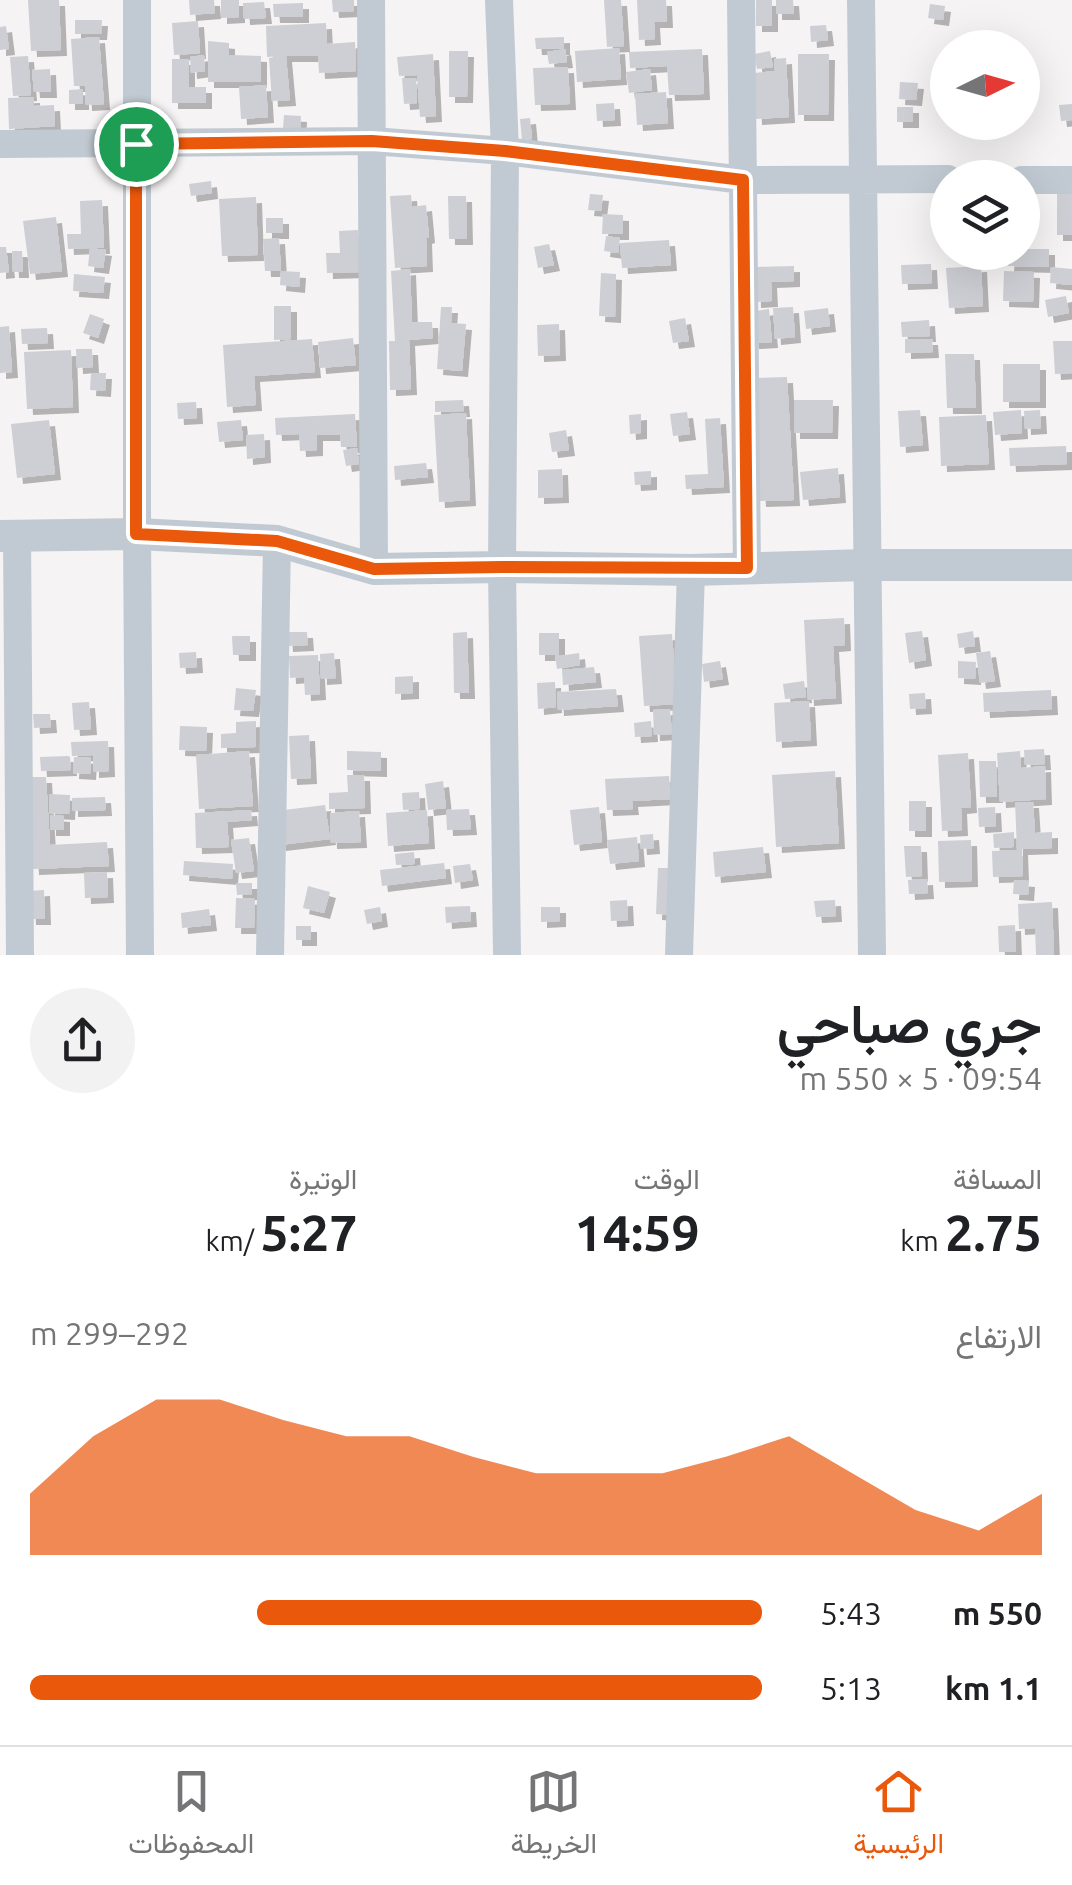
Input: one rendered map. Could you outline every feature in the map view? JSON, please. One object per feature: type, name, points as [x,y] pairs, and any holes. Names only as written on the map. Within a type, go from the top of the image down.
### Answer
[{"type":"street","points":[[137,0],[140,955]]},
{"type":"street","points":[[371,0],[374,569]]},
{"type":"street","points":[[500,0],[505,151],[502,567],[507,955]]},
{"type":"street","points":[[741,0],[747,568]]},
{"type":"street","points":[[861,0],[872,955]]},
{"type":"street","points":[[0,144],[372,141],[505,151],[743,180],[930,179]]},
{"type":"street","points":[[1040,180],[1072,180]]},
{"type":"street","points":[[11,955],[22,955],[8,536],[136,534],[277,541],[374,569],[691,570],[1072,564]]},
{"type":"street","points":[[270,955],[277,541]]},
{"type":"street","points":[[679,955],[691,570]]},
{"type":"building","points":[[28,0],[59,0],[61,50],[31,51]]},
{"type":"building","points":[[189,0],[214,0],[215,13],[190,15]]},
{"type":"building","points":[[221,0],[239,0],[239,17],[221,18]]},
{"type":"building","points":[[332,0],[354,0],[354,11],[333,12]]},
{"type":"building","points":[[604,0],[621,0],[624,46],[607,47]]},
{"type":"building","points":[[637,0],[666,0],[667,22],[654,22],[655,39],[639,40]]},
{"type":"building","points":[[756,0],[772,0],[772,26],[756,26]]},
{"type":"building","points":[[776,0],[793,0],[794,14],[776,14]]},
{"type":"building","points":[[264,2],[266,18],[244,19],[243,3]]},
{"type":"building","points":[[303,3],[303,17],[274,17],[273,4]]},
{"type":"building","points":[[930,4],[945,6],[943,20],[928,18]]},
{"type":"building","points":[[75,20],[102,20],[101,34],[75,34]]},
{"type":"building","points":[[198,21],[200,53],[174,55],[172,23]]},
{"type":"building","points":[[326,23],[327,44],[355,42],[356,71],[319,73],[318,56],[286,56],[290,100],[272,101],[269,58],[280,56],[267,57],[266,26]]},
{"type":"building","points":[[826,25],[828,40],[811,42],[810,26]]},
{"type":"building","points":[[6,26],[9,49],[0,50],[0,27]]},
{"type":"building","points":[[99,37],[104,104],[86,105],[85,86],[74,86],[71,39]]},
{"type":"building","points":[[564,37],[564,49],[536,49],[535,38]]},
{"type":"building","points":[[208,41],[229,43],[229,55],[261,56],[261,82],[208,82]]},
{"type":"building","points":[[619,48],[621,79],[577,82],[575,51]]},
{"type":"building","points":[[565,49],[567,62],[549,64],[547,52]]},
{"type":"building","points":[[702,49],[704,94],[669,95],[667,66],[630,68],[629,52]]},
{"type":"building","points":[[449,51],[468,51],[467,97],[449,97]]},
{"type":"building","points":[[770,51],[773,67],[757,69],[754,54]]},
{"type":"building","points":[[433,54],[436,116],[420,117],[417,75],[399,76],[397,57]]},
{"type":"building","points":[[798,54],[829,54],[828,115],[798,115]]},
{"type":"building","points":[[204,55],[205,71],[191,73],[190,57]]},
{"type":"building","points":[[28,56],[31,95],[13,96],[10,57]]},
{"type":"building","points":[[786,58],[789,117],[756,119],[754,73],[775,71],[774,59]]},
{"type":"building","points":[[172,59],[189,59],[189,87],[206,87],[206,103],[172,103]]},
{"type":"building","points":[[568,67],[570,104],[535,105],[533,68]]},
{"type":"building","points":[[50,69],[51,92],[34,92],[32,70]]},
{"type":"building","points":[[650,69],[652,90],[629,93],[626,72]]},
{"type":"building","points":[[402,78],[416,78],[417,103],[404,104]]},
{"type":"building","points":[[900,82],[918,83],[916,100],[899,99]]},
{"type":"building","points":[[266,85],[268,117],[241,119],[239,87]]},
{"type":"building","points":[[83,89],[83,104],[69,104],[69,90]]},
{"type":"building","points":[[666,92],[668,123],[637,125],[635,94]]},
{"type":"building","points":[[34,97],[34,106],[54,105],[55,126],[9,129],[8,98]]},
{"type":"building","points":[[614,103],[615,120],[597,121],[596,104]]},
{"type":"building","points":[[1072,104],[1072,120],[1061,121],[1059,105]]},
{"type":"building","points":[[897,107],[913,107],[913,122],[897,122]]},
{"type":"building","points":[[284,115],[301,116],[300,131],[283,129]]},
{"type":"building","points":[[530,118],[532,139],[522,140],[520,119]]},
{"type":"building","points":[[211,181],[212,193],[191,196],[189,184]]},
{"type":"building","points":[[1057,193],[1072,193],[1072,235],[1057,235]]},
{"type":"building","points":[[590,194],[603,195],[601,211],[588,210]]},
{"type":"building","points":[[411,195],[412,207],[426,205],[427,266],[395,268],[390,196]]},
{"type":"building","points":[[448,196],[466,196],[467,239],[449,239]]},
{"type":"building","points":[[256,197],[258,255],[222,256],[219,199]]},
{"type":"building","points":[[102,200],[104,248],[68,249],[67,234],[81,234],[80,201]]},
{"type":"building","points":[[603,214],[623,215],[623,234],[602,234]]},
{"type":"building","points":[[56,217],[62,271],[30,274],[23,221]]},
{"type":"building","points":[[266,218],[283,218],[283,233],[266,233]]},
{"type":"building","points":[[358,230],[360,272],[327,273],[326,253],[340,253],[339,231]]},
{"type":"building","points":[[606,236],[620,238],[618,253],[604,251]]},
{"type":"building","points":[[279,238],[281,271],[265,271],[263,239]]},
{"type":"building","points":[[669,240],[671,265],[622,268],[620,243]]},
{"type":"building","points":[[549,244],[554,265],[538,268],[534,247]]},
{"type":"building","points":[[0,247],[6,247],[9,272],[0,273]]},
{"type":"building","points":[[90,248],[106,250],[103,268],[88,266]]},
{"type":"building","points":[[1040,249],[1049,249],[1049,267],[1040,267]]},
{"type":"building","points":[[12,251],[22,251],[23,272],[13,272]]},
{"type":"building","points":[[930,264],[932,283],[902,284],[901,265]]},
{"type":"building","points":[[794,266],[794,281],[771,282],[772,301],[755,302],[754,267]]},
{"type":"building","points":[[1051,267],[1072,269],[1072,285],[1050,283]]},
{"type":"building","points":[[410,269],[412,322],[432,322],[433,338],[409,340],[411,389],[390,390],[389,341],[395,341],[391,271]]},
{"type":"building","points":[[946,270],[981,270],[983,306],[949,308]]},
{"type":"building","points":[[281,271],[300,272],[299,287],[280,285]]},
{"type":"building","points":[[1004,271],[1034,272],[1033,302],[1003,301]]},
{"type":"building","points":[[601,273],[616,274],[615,317],[599,316]]},
{"type":"building","points":[[74,274],[105,277],[103,293],[73,291]]},
{"type":"building","points":[[1066,296],[1069,313],[1048,317],[1045,300]]},
{"type":"building","points":[[274,306],[291,306],[291,339],[274,340]]},
{"type":"building","points":[[441,307],[452,307],[451,323],[466,324],[462,371],[437,369]]},
{"type":"building","points":[[793,307],[795,337],[775,339],[773,308]]},
{"type":"building","points":[[828,308],[830,326],[806,329],[804,311]]},
{"type":"building","points":[[769,309],[772,342],[753,343],[749,312]]},
{"type":"building","points":[[90,314],[104,319],[98,338],[83,333]]},
{"type":"building","points":[[685,318],[689,341],[673,343],[669,321]]},
{"type":"building","points":[[929,320],[930,336],[902,337],[901,322]]},
{"type":"building","points":[[559,324],[560,355],[538,356],[537,325]]},
{"type":"building","points":[[9,326],[12,372],[0,373],[0,327]]},
{"type":"building","points":[[47,328],[48,343],[22,344],[21,329]]},
{"type":"building","points":[[353,338],[356,365],[320,368],[318,342]]},
{"type":"building","points":[[312,339],[315,372],[254,376],[256,405],[227,407],[223,345]]},
{"type":"building","points":[[905,339],[932,339],[933,352],[905,353]]},
{"type":"building","points":[[1053,341],[1072,341],[1072,373],[1055,374]]},
{"type":"building","points":[[76,349],[92,349],[93,367],[77,368]]},
{"type":"building","points":[[71,350],[73,407],[27,409],[24,352]]},
{"type":"building","points":[[945,354],[974,354],[976,408],[947,408]]},
{"type":"building","points":[[1003,364],[1040,364],[1040,402],[1003,402]]},
{"type":"building","points":[[91,373],[106,373],[105,391],[90,390]]},
{"type":"building","points":[[787,377],[794,500],[760,501],[753,378]]},
{"type":"building","points":[[463,400],[464,411],[435,412],[435,401]]},
{"type":"building","points":[[794,400],[833,400],[832,433],[794,433]]},
{"type":"building","points":[[196,402],[197,418],[178,419],[177,403]]},
{"type":"building","points":[[920,410],[923,445],[900,447],[898,411]]},
{"type":"building","points":[[1021,410],[1022,433],[995,435],[993,412]]},
{"type":"building","points":[[1040,410],[1041,428],[1025,429],[1024,411]]},
{"type":"building","points":[[687,412],[690,434],[673,436],[670,414]]},
{"type":"building","points":[[466,413],[470,500],[439,502],[434,415]]},
{"type":"building","points":[[355,414],[357,447],[341,447],[340,435],[317,435],[317,450],[300,451],[299,434],[276,435],[275,418]]},
{"type":"building","points":[[641,414],[641,433],[630,434],[629,415]]},
{"type":"building","points":[[986,415],[989,464],[941,466],[939,417]]},
{"type":"building","points":[[720,418],[724,487],[686,489],[685,475],[708,474],[705,419]]},
{"type":"building","points":[[49,420],[55,474],[17,478],[11,424]]},
{"type":"building","points":[[241,420],[243,440],[219,442],[217,422]]},
{"type":"building","points":[[566,430],[569,450],[552,452],[549,433]]},
{"type":"building","points":[[264,434],[265,457],[247,459],[246,435]]},
{"type":"building","points":[[1066,446],[1067,464],[1010,466],[1009,448]]},
{"type":"building","points":[[357,448],[359,464],[346,466],[343,450]]},
{"type":"building","points":[[426,463],[428,477],[395,480],[394,466]]},
{"type":"building","points":[[838,468],[840,497],[803,500],[800,472]]},
{"type":"building","points":[[562,469],[563,497],[538,498],[538,470]]},
{"type":"building","points":[[651,471],[651,484],[635,485],[634,472]]},
{"type":"building","points":[[844,618],[845,645],[833,646],[836,698],[808,700],[804,620]]},
{"type":"building","points":[[922,631],[926,660],[909,663],[905,633]]},
{"type":"building","points":[[973,631],[975,646],[959,648],[957,634]]},
{"type":"building","points":[[286,632],[307,632],[308,645],[287,646]]},
{"type":"building","points":[[467,632],[469,693],[454,693],[453,633]]},
{"type":"building","points":[[539,633],[559,633],[559,656],[579,653],[580,665],[557,669],[555,655],[539,655]]},
{"type":"building","points":[[672,634],[677,704],[644,706],[639,636]]},
{"type":"building","points":[[232,636],[250,636],[250,655],[233,655]]},
{"type":"building","points":[[990,651],[995,681],[980,683],[976,653]]},
{"type":"building","points":[[196,652],[197,667],[180,668],[179,653]]},
{"type":"building","points":[[334,653],[336,678],[321,679],[320,654]]},
{"type":"building","points":[[318,655],[320,694],[305,695],[304,677],[290,678],[289,656]]},
{"type":"building","points":[[720,661],[723,679],[704,682],[702,664]]},
{"type":"building","points":[[958,661],[976,662],[975,679],[958,678]]},
{"type":"building","points":[[594,667],[596,682],[563,685],[562,670]]},
{"type":"building","points":[[413,676],[413,693],[395,694],[395,677]]},
{"type":"building","points":[[804,681],[806,697],[785,699],[783,684]]},
{"type":"building","points":[[555,682],[556,707],[538,709],[537,683]]},
{"type":"building","points":[[236,688],[256,690],[253,711],[234,710]]},
{"type":"building","points":[[616,689],[618,706],[558,710],[557,692]]},
{"type":"building","points":[[1051,690],[1052,709],[984,712],[983,693]]},
{"type":"building","points":[[925,693],[926,708],[910,709],[909,694]]},
{"type":"building","points":[[809,701],[811,740],[776,742],[774,703]]},
{"type":"building","points":[[89,702],[91,729],[74,730],[72,703]]},
{"type":"building","points":[[670,709],[672,734],[654,735],[653,710]]},
{"type":"building","points":[[33,714],[50,714],[51,727],[34,728]]},
{"type":"building","points":[[256,721],[256,747],[221,748],[221,734],[236,733],[236,722]]},
{"type":"building","points":[[651,721],[652,736],[635,737],[634,723]]},
{"type":"building","points":[[180,726],[207,727],[206,751],[179,750]]},
{"type":"building","points":[[309,735],[311,778],[291,779],[289,736]]},
{"type":"building","points":[[108,741],[109,771],[93,772],[93,755],[72,756],[71,742]]},
{"type":"building","points":[[1044,749],[1045,764],[1025,765],[1024,750]]},
{"type":"building","points":[[249,751],[253,806],[199,809],[196,755]]},
{"type":"building","points":[[347,751],[381,752],[381,771],[347,770]]},
{"type":"building","points":[[1020,751],[1021,768],[1045,766],[1046,799],[1000,802],[997,753]]},
{"type":"building","points":[[968,753],[971,807],[961,808],[962,830],[942,831],[938,755]]},
{"type":"building","points":[[68,756],[71,770],[41,771],[40,757]]},
{"type":"building","points":[[74,757],[91,758],[90,774],[73,773]]},
{"type":"building","points":[[979,761],[996,761],[997,797],[980,797]]},
{"type":"building","points":[[835,771],[839,843],[776,847],[772,775]]},
{"type":"building","points":[[347,775],[364,775],[365,808],[329,809],[329,793],[348,792]]},
{"type":"building","points":[[669,776],[671,799],[632,801],[633,809],[607,810],[605,779]]},
{"type":"building","points":[[28,777],[46,777],[50,845],[107,842],[109,866],[33,869]]},
{"type":"building","points":[[443,781],[446,808],[428,810],[425,784]]},
{"type":"building","points":[[419,792],[420,809],[403,810],[402,793]]},
{"type":"building","points":[[49,794],[70,795],[69,814],[49,813]]},
{"type":"building","points":[[105,797],[106,810],[72,811],[72,798]]},
{"type":"building","points":[[909,801],[926,801],[926,831],[909,831]]},
{"type":"building","points":[[1015,802],[1033,802],[1035,833],[1052,832],[1052,848],[1022,849],[1023,876],[993,877],[992,851],[1017,850]]},
{"type":"building","points":[[325,805],[330,839],[280,845],[276,811]]},
{"type":"building","points":[[599,807],[602,842],[574,845],[570,810]]},
{"type":"building","points":[[995,807],[996,826],[979,827],[978,808]]},
{"type":"building","points":[[469,809],[471,829],[447,830],[446,810]]},
{"type":"building","points":[[251,810],[252,820],[227,822],[229,847],[196,848],[195,813]]},
{"type":"building","points":[[427,810],[429,843],[388,846],[386,813]]},
{"type":"building","points":[[359,811],[361,842],[331,843],[330,813]]},
{"type":"building","points":[[50,815],[64,816],[64,830],[50,830]]},
{"type":"building","points":[[1014,832],[1014,847],[994,848],[993,834]]},
{"type":"building","points":[[653,834],[654,848],[641,849],[640,835]]},
{"type":"building","points":[[637,837],[639,861],[610,864],[607,840]]},
{"type":"building","points":[[249,838],[254,871],[236,873],[231,840]]},
{"type":"building","points":[[971,840],[972,881],[939,882],[938,841]]},
{"type":"building","points":[[904,846],[921,846],[922,876],[906,877]]},
{"type":"building","points":[[763,847],[766,872],[715,877],[713,852]]},
{"type":"building","points":[[414,852],[415,864],[396,865],[395,854]]},
{"type":"building","points":[[184,861],[233,864],[232,879],[183,875]]},
{"type":"building","points":[[444,863],[446,878],[382,886],[380,870]]},
{"type":"building","points":[[470,864],[473,880],[455,883],[453,866]]},
{"type":"building","points":[[658,868],[671,868],[670,915],[656,914]]},
{"type":"building","points":[[107,872],[108,897],[85,898],[84,873]]},
{"type":"building","points":[[927,879],[928,893],[909,894],[908,880]]},
{"type":"building","points":[[1014,880],[1029,881],[1028,895],[1013,894]]},
{"type":"building","points":[[236,883],[252,883],[252,894],[237,895]]},
{"type":"building","points":[[308,886],[330,892],[324,913],[303,908]]},
{"type":"building","points":[[44,890],[45,919],[30,919],[29,891]]},
{"type":"building","points":[[236,898],[255,899],[254,928],[235,928]]},
{"type":"building","points":[[627,900],[628,920],[611,921],[610,901]]},
{"type":"building","points":[[835,900],[836,916],[816,917],[814,901]]},
{"type":"building","points":[[1052,902],[1054,955],[1036,955],[1035,928],[1019,929],[1018,904]]},
{"type":"building","points":[[470,906],[471,921],[446,923],[445,907]]},
{"type":"building","points":[[380,907],[382,921],[367,924],[364,910]]},
{"type":"building","points":[[541,907],[560,907],[560,921],[541,922]]},
{"type":"building","points":[[209,909],[211,925],[182,928],[181,913]]},
{"type":"building","points":[[1015,925],[1016,952],[999,952],[998,926]]},
{"type":"building","points":[[296,926],[311,926],[311,940],[296,940]]},
{"type":"route","points":[[372,141],[505,151],[743,180],[747,568],[374,569],[277,541],[136,534],[136,144],[372,141]]}]
